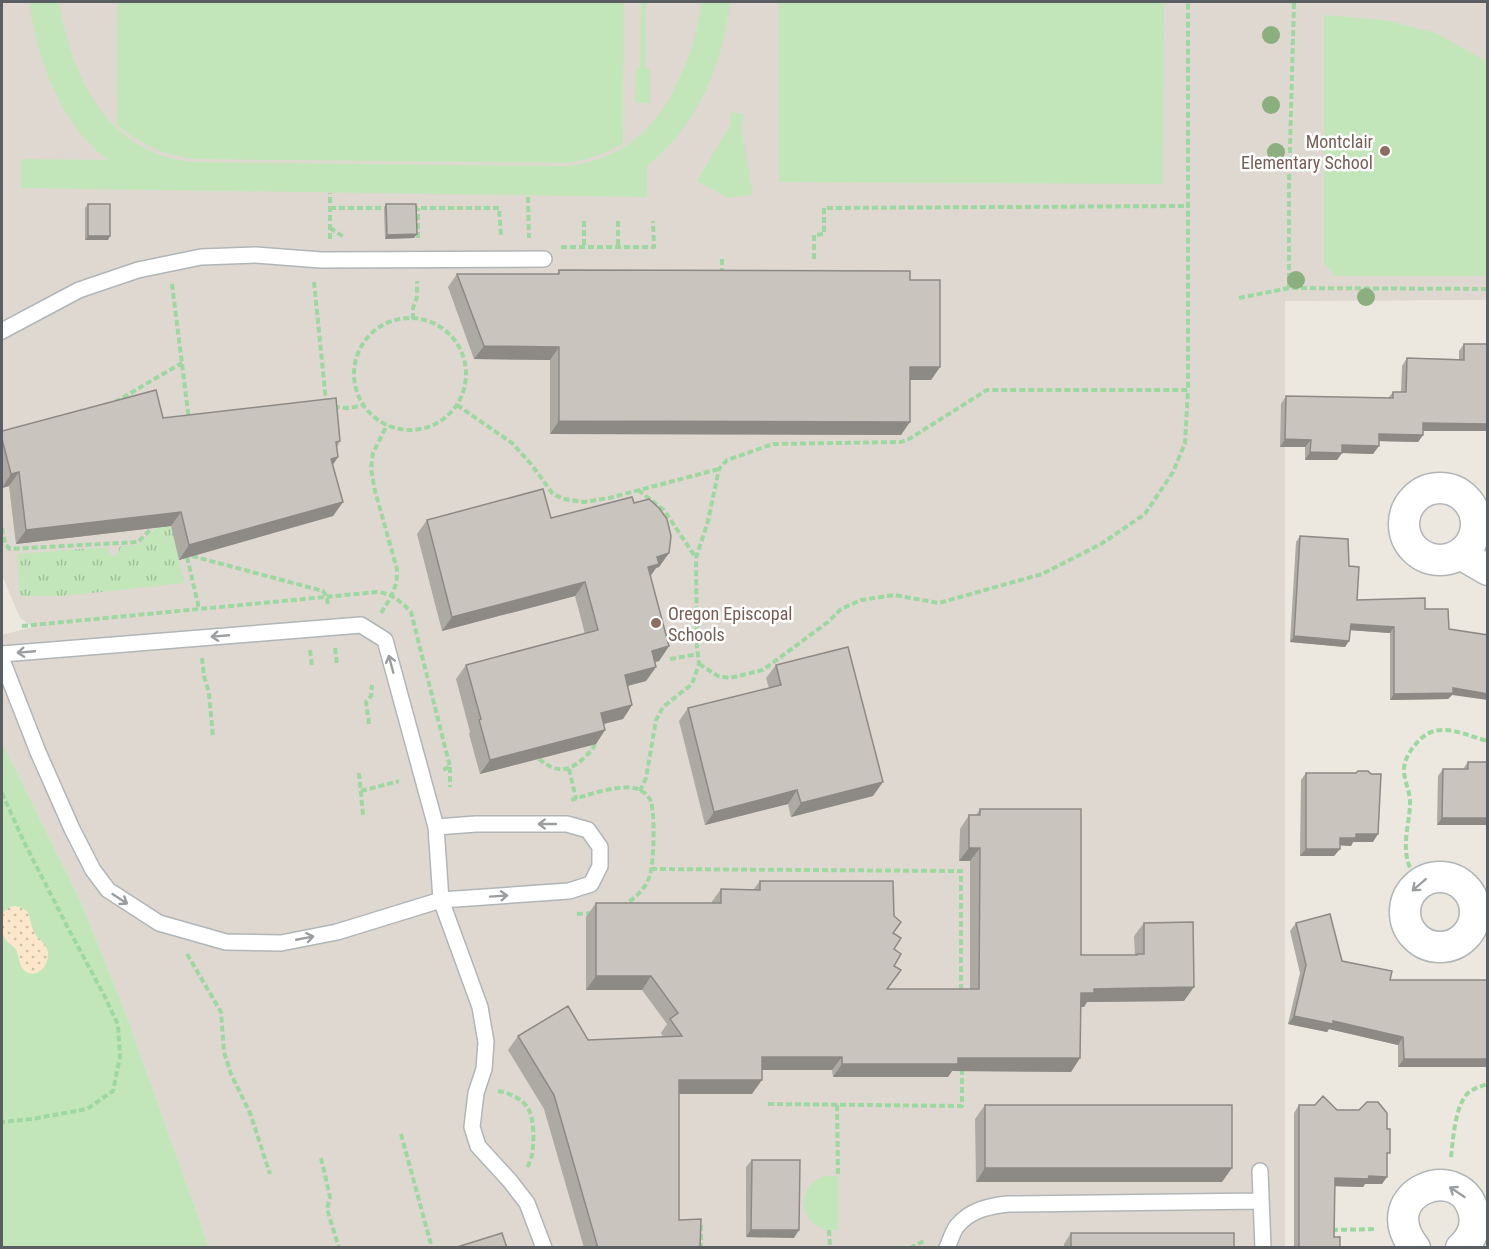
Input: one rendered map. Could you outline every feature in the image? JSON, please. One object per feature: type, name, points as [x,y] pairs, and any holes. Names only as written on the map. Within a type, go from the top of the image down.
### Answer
[{"type":"street","points":[[1462,555],[1488,570]]},
{"type":"street","points":[[1439,876],[1454,879],[1467,888],[1482,912],[1463,939],[1450,946],[1438,948],[1422,943],[1412,934],[1405,922],[1404,910],[1407,897],[1417,884],[1427,878],[1439,876]]},
{"type":"street","points":[[1409,1237],[1404,1212],[1408,1202],[1419,1191],[1431,1186],[1447,1185],[1461,1192],[1470,1202],[1475,1216],[1470,1246]]},
{"type":"lane","points":[[2,331],[79,290],[138,270],[201,256],[256,255],[321,260],[544,259]]},
{"type":"lane","points":[[2,654],[361,625],[385,640],[435,827],[441,900],[480,1007],[486,1042],[484,1069],[476,1093],[472,1127],[478,1146],[527,1203],[544,1248]]},
{"type":"lane","points":[[2,660],[38,752],[93,870],[108,890],[159,923],[226,942],[282,943],[337,932],[441,900],[569,891],[591,884],[600,866],[600,847],[588,830],[567,824],[476,824],[435,827]]},
{"type":"lane","points":[[1260,1171],[1263,1248]]},
{"type":"lane","points":[[947,1248],[956,1227],[971,1214],[988,1207],[1008,1204],[1261,1201]]},
{"type":"path","points":[[699,664],[718,676],[730,678],[763,670],[828,622],[841,609],[861,600],[894,595],[939,603],[1042,574],[1101,544],[1145,514],[1173,472],[1185,442],[1188,390],[1188,2]]},
{"type":"path","points":[[1289,288],[1289,183],[1294,2]]},
{"type":"path","points":[[321,260],[330,238],[330,193]]},
{"type":"path","points":[[814,259],[814,235],[824,234],[824,208],[1188,206]]},
{"type":"path","points":[[330,208],[396,208]]},
{"type":"path","points":[[407,208],[499,208],[501,239]]},
{"type":"path","points":[[584,221],[584,247]]},
{"type":"path","points":[[618,221],[618,247]]},
{"type":"path","points":[[722,259],[723,281]]},
{"type":"path","points":[[306,280],[325,280]]},
{"type":"path","points":[[313,280],[326,401]]},
{"type":"path","points":[[163,285],[181,282]]},
{"type":"path","points":[[172,284],[189,420]]},
{"type":"path","points":[[1239,298],[1289,288],[1488,289]]},
{"type":"path","points":[[402,319],[420,319],[437,325],[452,336],[462,352],[466,370],[465,388],[457,405],[445,419],[428,427],[410,430],[387,425],[375,418],[363,405],[356,388],[354,369],[359,351],[369,336],[384,325],[402,319]]},
{"type":"path","points":[[110,405],[182,363]]},
{"type":"path","points":[[640,791],[646,778],[656,720],[663,707],[692,684],[699,664],[696,558],[708,521],[719,469],[727,460],[773,444],[902,442],[987,390],[1188,390]]},
{"type":"path","points":[[315,402],[326,401],[339,408],[363,405]]},
{"type":"path","points":[[457,405],[512,442],[553,494],[564,499],[584,502],[609,498],[719,469]]},
{"type":"path","points":[[387,425],[373,453],[371,469],[397,569]]},
{"type":"path","points":[[638,490],[664,510],[696,558]]},
{"type":"path","points":[[2,528],[5,544],[10,549],[138,542],[150,530]]},
{"type":"path","points":[[192,556],[323,591],[327,597],[331,627]]},
{"type":"path","points":[[670,659],[698,654]]},
{"type":"path","points":[[1417,884],[1406,850],[1410,804],[1404,768],[1408,755],[1423,736],[1437,730],[1454,731],[1488,741]]},
{"type":"path","points":[[539,759],[548,767],[569,769],[576,765],[596,744],[595,733]]},
{"type":"path","points":[[450,767],[450,793]]},
{"type":"path","points":[[569,769],[576,799]]},
{"type":"path","points":[[359,773],[363,815]]},
{"type":"path","points":[[565,801],[590,793],[622,788],[636,789],[650,800],[653,860],[650,876],[637,897],[620,907]]},
{"type":"path","points":[[2,793],[24,842],[118,1025],[120,1057],[113,1091],[87,1109],[2,1122]]},
{"type":"path","points":[[651,869],[961,871],[962,1000]]},
{"type":"path","points":[[574,915],[597,912]]},
{"type":"path","points":[[192,952],[185,950],[221,1012],[224,1052],[231,1074],[250,1113],[270,1174]]},
{"type":"path","points":[[768,1104],[962,1106],[962,1059]]},
{"type":"path","points":[[1447,1185],[1456,1120],[1460,1108],[1468,1093],[1488,1084]]},
{"type":"path","points":[[476,1093],[491,1089],[506,1092],[519,1099],[528,1108],[532,1116],[532,1157],[525,1171]]},
{"type":"path","points":[[837,1105],[838,1176]]},
{"type":"path","points":[[401,1134],[432,1248]]},
{"type":"path","points":[[321,1158],[330,1197],[327,1209],[339,1248]]},
{"type":"path","points":[[701,1225],[701,1248]]},
{"type":"path","points":[[1331,1230],[1388,1228],[1409,1237]]},
{"type":"path","points":[[829,1230],[830,1248]]},
{"type":"shaded area","name":"Oregon Episcopal Schools","points":[[2,2],[1487,2],[1487,300],[1285,301],[1285,1247],[209,1247],[126,1014],[80,900],[2,742],[2,635],[33,627],[20,618],[2,575]]},
{"type":"green space","points":[[30,2],[59,2],[74,58],[99,108],[117,129],[139,145],[165,157],[196,162],[568,166],[590,162],[609,155],[641,135],[654,121],[675,88],[690,52],[701,2],[730,2],[721,49],[704,93],[680,133],[646,167],[647,197],[21,188],[21,159],[108,160],[81,134],[59,100],[37,41]]},
{"type":"green space","points":[[118,2],[624,2],[623,144],[596,156],[568,163],[195,159],[173,155],[144,143],[117,125]]},
{"type":"green space","points":[[641,2],[646,2],[646,69],[650,69],[650,103],[635,103],[636,69],[640,68]]},
{"type":"green space","points":[[779,2],[1164,2],[1163,184],[779,182]]},
{"type":"green space","name":"Montclair Elementary School","points":[[1324,15],[1384,20],[1436,33],[1484,60],[1487,57],[1487,276],[1335,276],[1324,263]]},
{"type":"green space","points":[[731,112],[744,114],[741,127],[753,195],[728,198],[697,181],[730,125]]},
{"type":"green space","points":[[171,525],[184,583],[64,596],[20,596],[17,554],[106,547],[112,556],[117,555],[120,546],[139,545],[156,528]]},
{"type":"green space","points":[[2,742],[80,900],[126,1014],[209,1247],[2,1247]]},
{"type":"green space","points":[[824,1176],[838,1176],[838,1230],[824,1229],[815,1225],[805,1211],[805,1195],[809,1187]]},
{"type":"sand","points":[[15,906],[25,909],[29,914],[34,933],[47,949],[47,962],[41,970],[34,974],[23,969],[16,950],[3,934],[2,913]]},
{"type":"building","points":[[88,204],[110,204],[110,236],[88,236]]},
{"type":"building","points":[[386,204],[416,204],[417,234],[387,235]]},
{"type":"building","points":[[559,270],[910,271],[910,280],[940,280],[940,367],[910,367],[910,422],[559,421],[559,347],[484,346],[457,274],[559,274]]},
{"type":"building","points":[[1464,344],[1488,344],[1488,424],[1423,423],[1423,435],[1379,434],[1379,446],[1342,445],[1342,453],[1310,452],[1311,440],[1285,439],[1286,396],[1393,398],[1393,392],[1406,392],[1407,358],[1464,360]]},
{"type":"building","points":[[156,390],[163,418],[336,398],[340,441],[336,442],[338,457],[331,459],[343,502],[189,545],[181,512],[26,530],[19,472],[11,474],[2,431]]},
{"type":"building","points":[[543,489],[551,518],[632,497],[634,503],[649,499],[659,508],[667,519],[671,536],[669,553],[657,557],[659,564],[648,567],[669,646],[652,651],[656,667],[625,675],[632,705],[601,713],[605,730],[490,760],[466,665],[598,630],[585,582],[452,617],[427,520]]},
{"type":"building","points":[[1300,536],[1348,539],[1349,566],[1359,567],[1357,600],[1425,598],[1425,609],[1448,609],[1449,629],[1488,635],[1488,694],[1453,688],[1453,693],[1394,694],[1394,627],[1351,624],[1349,641],[1294,636]]},
{"type":"building","points":[[848,647],[883,782],[801,803],[797,790],[714,812],[688,708],[781,685],[776,665]]},
{"type":"building","points":[[1468,762],[1488,762],[1488,818],[1442,818],[1443,769],[1468,769]]},
{"type":"building","points":[[1358,771],[1381,774],[1378,834],[1356,834],[1356,838],[1340,838],[1340,849],[1306,849],[1306,773],[1356,773]]},
{"type":"building","points":[[980,809],[1081,809],[1081,955],[1144,954],[1144,923],[1193,922],[1194,987],[1094,989],[1094,993],[1081,993],[1080,1058],[958,1058],[958,1064],[842,1064],[842,1057],[762,1057],[762,1080],[679,1080],[679,1220],[701,1219],[700,1248],[598,1248],[554,1095],[518,1036],[568,1006],[588,1040],[682,1036],[670,1019],[678,1013],[651,976],[596,976],[596,903],[721,903],[721,889],[760,890],[760,881],[893,881],[894,916],[901,922],[893,933],[901,938],[894,949],[901,954],[894,966],[901,970],[887,989],[979,989],[980,848],[969,848],[969,815],[980,815]]},
{"type":"building","points":[[1330,914],[1342,961],[1392,971],[1390,980],[1488,980],[1488,1059],[1404,1059],[1403,1037],[1333,1021],[1333,1024],[1294,1016],[1306,965],[1296,923]]},
{"type":"building","points":[[1323,1096],[1337,1110],[1359,1110],[1367,1102],[1378,1102],[1387,1113],[1390,1153],[1387,1153],[1387,1177],[1335,1178],[1334,1237],[1340,1237],[1340,1248],[1299,1248],[1299,1105],[1315,1105]]},
{"type":"building","points":[[985,1105],[1232,1105],[1232,1168],[985,1168]]},
{"type":"building","points":[[752,1160],[800,1160],[799,1230],[751,1230]]},
{"type":"building","points":[[502,1233],[507,1248],[454,1248]]},
{"type":"building","points":[[1071,1233],[1234,1233],[1234,1248],[1071,1248]]},
{"type":"place","name":"Montclair Elementary School","points":[[1385,151]]},
{"type":"place","name":"Oregon Episcopal Schools","points":[[656,623]]}]
